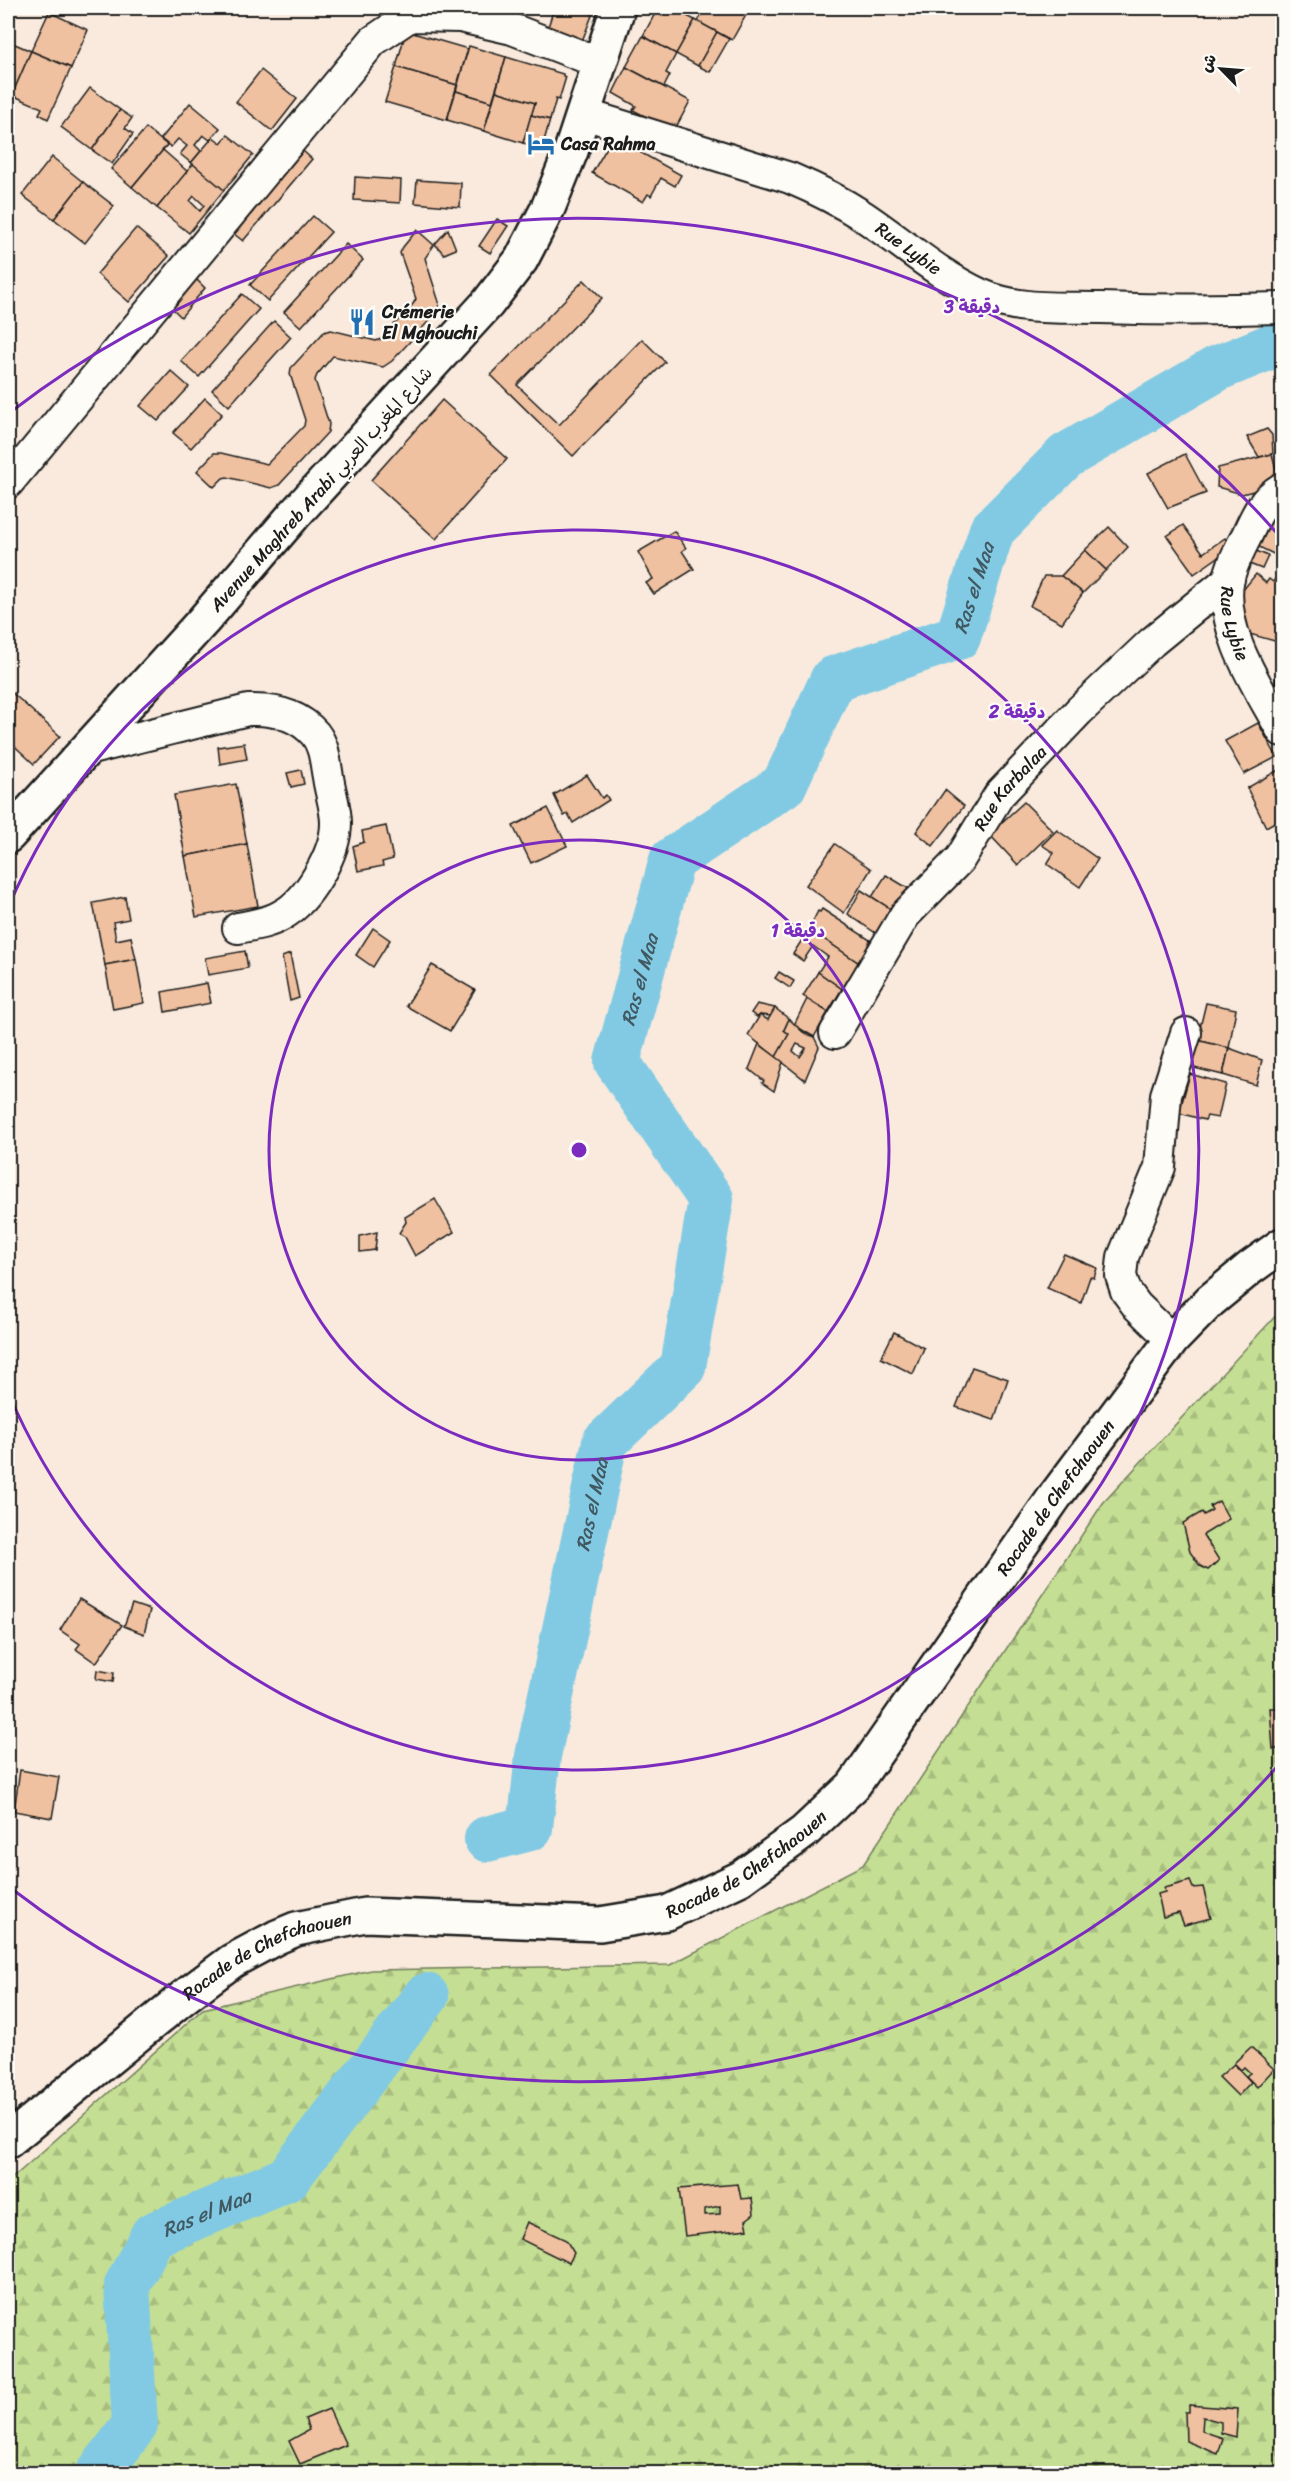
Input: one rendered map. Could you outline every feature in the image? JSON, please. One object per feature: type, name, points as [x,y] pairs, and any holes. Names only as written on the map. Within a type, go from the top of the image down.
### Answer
[{"type":"main road","name":"Avenue Maghreb Arabi شارع المغرب العربي","points":[[8,836],[83,751],[138,695],[294,515],[488,303],[520,260],[548,208],[584,114],[618,8]]},
{"type":"main road","name":"Rocade de Chefchaouen","points":[[8,2141],[223,1968],[277,1937],[296,1929],[365,1915],[600,1924],[667,1912],[741,1878],[804,1832],[853,1786],[1056,1495],[1172,1340],[1210,1302],[1250,1268],[1282,1245]]},
{"type":"street","points":[[14,464],[290,145],[374,41],[410,16],[460,17],[512,29],[600,63]]},
{"type":"street","name":"Rue Lybie","points":[[584,114],[790,178],[815,189],[863,216],[936,268],[994,300],[1013,305],[1037,307],[1160,310],[1282,308]]},
{"type":"street","name":"Rue Lybie","points":[[1282,489],[1272,494],[1261,507],[1235,559],[1228,579],[1227,603],[1232,629],[1244,658],[1282,731]]},
{"type":"street","name":"Rue Karbalaa","points":[[835,1033],[905,915],[960,859],[999,795],[1079,711],[1152,642],[1228,579]]},
{"type":"street","points":[[83,751],[248,710],[269,709],[288,715],[313,732],[322,745],[336,822],[330,852],[321,870],[298,903],[282,915],[266,922],[238,928]]},
{"type":"street","points":[[1172,1340],[1137,1306],[1126,1291],[1121,1276],[1123,1257],[1160,1167],[1166,1095],[1186,1033]]},
{"type":"green space","points":[[1282,1309],[1282,2473],[8,2473],[8,2182],[203,2009],[371,1970],[670,1965],[863,1865],[1103,1503]]},
{"type":"building","points":[[554,8],[595,8],[582,41],[548,27]]},
{"type":"building","points":[[658,8],[671,8],[695,20],[676,54],[643,36]]},
{"type":"building","points":[[705,8],[750,8],[732,40],[698,22]]},
{"type":"building","points":[[49,12],[88,30],[71,68],[31,51]]},
{"type":"building","points":[[695,20],[717,32],[698,66],[676,54]]},
{"type":"building","points":[[406,31],[468,49],[457,85],[396,67]]},
{"type":"building","points":[[717,32],[729,39],[710,72],[698,66]]},
{"type":"building","points":[[643,36],[676,54],[666,73],[670,75],[664,87],[626,67]]},
{"type":"building","points":[[8,41],[31,51],[12,95],[8,93]]},
{"type":"building","points":[[469,46],[506,57],[492,102],[456,91]]},
{"type":"building","points":[[31,51],[71,68],[48,119],[39,114],[42,108],[12,95]]},
{"type":"building","points":[[506,57],[563,74],[566,77],[550,120],[531,115],[535,103],[496,91]]},
{"type":"building","points":[[396,67],[457,85],[447,120],[385,102]]},
{"type":"building","points":[[626,67],[690,101],[674,131],[633,110],[636,106],[613,93]]},
{"type":"building","points":[[261,70],[297,99],[272,131],[236,102]]},
{"type":"building","points":[[90,88],[120,110],[92,150],[61,127]]},
{"type":"building","points":[[456,91],[492,102],[484,131],[447,120]]},
{"type":"building","points":[[496,91],[535,103],[523,143],[484,131]]},
{"type":"building","points":[[190,103],[220,128],[210,140],[203,135],[195,145],[201,151],[191,163],[180,154],[187,146],[178,139],[171,147],[161,139]]},
{"type":"building","points":[[120,110],[132,118],[125,128],[133,134],[112,164],[92,150]]},
{"type":"building","points":[[531,115],[550,120],[542,148],[523,143]]},
{"type":"building","points":[[146,128],[167,145],[132,187],[111,169]]},
{"type":"building","points":[[228,135],[253,155],[224,190],[191,163],[213,137],[221,143]]},
{"type":"building","points":[[613,137],[681,175],[675,186],[661,178],[651,196],[648,194],[643,202],[592,173]]},
{"type":"building","points":[[163,150],[188,172],[157,208],[132,187]]},
{"type":"building","points":[[303,151],[312,159],[243,241],[234,234]]},
{"type":"building","points":[[52,157],[83,182],[54,219],[22,195]]},
{"type":"building","points":[[193,164],[224,190],[189,233],[157,208]],"holes":[[[194,196],[204,205],[200,211],[190,201]]]},
{"type":"building","points":[[355,177],[401,180],[400,203],[354,200]]},
{"type":"building","points":[[417,180],[461,183],[460,207],[415,203]]},
{"type":"building","points":[[83,182],[114,206],[85,243],[54,219]]},
{"type":"building","points":[[313,216],[331,232],[268,301],[250,285]]},
{"type":"building","points":[[497,219],[508,226],[490,253],[479,246]]},
{"type":"building","points":[[136,228],[169,256],[129,302],[97,274]]},
{"type":"building","points":[[448,229],[456,249],[444,254],[435,244]]},
{"type":"building","points":[[417,230],[434,245],[425,258],[439,302],[438,311],[392,361],[383,367],[333,356],[315,380],[329,424],[328,432],[279,485],[271,488],[227,477],[214,487],[197,471],[214,453],[267,464],[304,426],[305,420],[290,374],[291,368],[324,332],[331,330],[376,341],[381,339],[413,304],[416,299],[400,253]]},
{"type":"building","points":[[346,244],[363,260],[301,327],[284,312]]},
{"type":"building","points":[[196,279],[205,288],[181,317],[172,308]]},
{"type":"building","points":[[584,280],[602,298],[517,385],[559,425],[642,339],[665,362],[573,456],[491,375]]},
{"type":"building","points":[[242,294],[259,309],[199,377],[181,361]]},
{"type":"building","points":[[274,321],[291,337],[229,406],[212,390]]},
{"type":"building","points":[[171,371],[189,387],[158,421],[140,406]]},
{"type":"building","points":[[205,398],[222,414],[191,448],[173,433]]},
{"type":"building","points":[[442,400],[507,459],[436,539],[371,480]]},
{"type":"building","points":[[1267,429],[1272,435],[1273,454],[1259,457],[1247,437]]},
{"type":"building","points":[[1185,454],[1206,493],[1168,508],[1148,473]]},
{"type":"building","points":[[1272,454],[1280,484],[1242,494],[1217,487],[1218,468]]},
{"type":"building","points":[[1275,514],[1282,518],[1282,558],[1259,547]]},
{"type":"building","points":[[1183,525],[1203,553],[1225,538],[1231,548],[1194,574],[1167,536]]},
{"type":"building","points":[[1109,527],[1128,547],[1106,570],[1085,550]]},
{"type":"building","points":[[674,531],[686,548],[682,551],[694,569],[654,594],[646,583],[653,579],[638,552]]},
{"type":"building","points":[[1085,550],[1106,570],[1083,593],[1061,576]]},
{"type":"building","points":[[1254,550],[1268,556],[1262,569],[1247,563]]},
{"type":"building","points":[[1281,570],[1282,643],[1239,631],[1235,608],[1243,602],[1238,596],[1256,574],[1266,583],[1269,579],[1273,582]]},
{"type":"building","points":[[1044,576],[1061,576],[1083,593],[1062,623],[1030,606]]},
{"type":"building","points":[[1279,659],[1282,659],[1282,700],[1273,697]]},
{"type":"building","points":[[8,689],[60,736],[34,764],[8,740]]},
{"type":"building","points":[[1258,723],[1277,757],[1244,774],[1225,741]]},
{"type":"building","points":[[244,743],[247,759],[220,764],[218,747]]},
{"type":"building","points":[[1282,768],[1282,818],[1266,827],[1247,788]]},
{"type":"building","points":[[301,770],[304,784],[291,787],[287,773]]},
{"type":"building","points":[[587,775],[602,798],[606,795],[609,800],[573,823],[568,814],[564,816],[554,795]]},
{"type":"building","points":[[236,784],[247,844],[185,856],[174,795]]},
{"type":"building","points":[[945,790],[964,806],[933,846],[916,832]]},
{"type":"building","points":[[1024,802],[1053,831],[1018,865],[989,834]]},
{"type":"building","points":[[548,808],[567,846],[531,863],[513,826]]},
{"type":"building","points":[[1282,818],[1282,837],[1275,822]]},
{"type":"building","points":[[386,826],[393,859],[382,862],[383,866],[358,871],[353,846],[364,842],[362,831]]},
{"type":"building","points":[[1057,830],[1098,859],[1080,887],[1047,864],[1054,853],[1042,845]]},
{"type":"building","points":[[247,844],[258,906],[196,917],[185,856]]},
{"type":"building","points":[[835,844],[871,869],[844,913],[806,885]]},
{"type":"building","points":[[886,875],[911,890],[893,911],[872,897]]},
{"type":"building","points":[[861,890],[891,909],[877,934],[848,914]]},
{"type":"building","points":[[125,897],[129,919],[113,922],[116,940],[131,937],[136,959],[105,965],[93,903]]},
{"type":"building","points":[[822,909],[870,940],[868,945],[870,947],[859,963],[809,929],[818,911]]},
{"type":"building","points":[[373,928],[390,940],[373,967],[356,955]]},
{"type":"building","points":[[809,929],[859,963],[842,989],[818,972],[828,957],[813,946],[803,961],[793,954]]},
{"type":"building","points":[[245,951],[248,968],[208,975],[205,958]]},
{"type":"building","points":[[290,954],[299,998],[290,1001],[282,957]]},
{"type":"building","points":[[136,959],[144,1003],[113,1009],[105,965]]},
{"type":"building","points":[[432,965],[475,990],[450,1031],[406,1006]]},
{"type":"building","points":[[779,972],[794,981],[790,988],[775,978]]},
{"type":"building","points":[[818,972],[842,989],[828,1012],[803,996]]},
{"type":"building","points":[[207,983],[211,1003],[165,1012],[162,992]]},
{"type":"building","points":[[807,999],[828,1012],[814,1037],[794,1025]]},
{"type":"building","points":[[1206,1003],[1236,1009],[1229,1048],[1197,1040]]},
{"type":"building","points":[[757,1004],[775,1008],[771,1016],[757,1017],[751,1013]]},
{"type":"building","points":[[775,1008],[789,1019],[784,1030],[789,1034],[776,1057],[748,1035],[760,1015],[768,1020]]},
{"type":"building","points":[[789,1019],[803,1032],[814,1037],[819,1047],[805,1080],[776,1057],[789,1034],[784,1030]],"holes":[[[797,1044],[806,1048],[800,1057],[793,1051]]]},
{"type":"building","points":[[1197,1040],[1229,1048],[1223,1075],[1190,1067]]},
{"type":"building","points":[[759,1044],[783,1062],[774,1091],[762,1083],[764,1081],[749,1069]]},
{"type":"building","points":[[1229,1048],[1262,1060],[1256,1085],[1223,1075]]},
{"type":"building","points":[[1190,1074],[1226,1084],[1218,1118],[1207,1116],[1205,1120],[1179,1113]]},
{"type":"building","points":[[435,1199],[454,1232],[415,1256],[405,1237],[399,1233],[406,1222],[405,1217]]},
{"type":"building","points":[[377,1232],[375,1250],[360,1252],[360,1236]]},
{"type":"building","points":[[1064,1254],[1097,1268],[1094,1278],[1090,1277],[1081,1303],[1047,1288]]},
{"type":"building","points":[[894,1332],[924,1348],[913,1374],[881,1358]]},
{"type":"building","points":[[972,1367],[1008,1379],[994,1420],[956,1407]]},
{"type":"building","points":[[1219,1501],[1229,1519],[1203,1535],[1219,1560],[1208,1570],[1200,1566],[1190,1552],[1183,1523],[1202,1512],[1204,1515],[1212,1510],[1210,1506]]},
{"type":"building","points":[[79,1599],[122,1625],[96,1663],[76,1649],[80,1644],[60,1630]]},
{"type":"building","points":[[132,1604],[150,1610],[144,1634],[124,1626]]},
{"type":"building","points":[[97,1670],[114,1673],[113,1682],[96,1679]]},
{"type":"building","points":[[1270,1708],[1282,1708],[1282,1749],[1273,1749]]},
{"type":"building","points":[[20,1770],[59,1777],[52,1818],[14,1811]]},
{"type":"building","points":[[1190,1881],[1193,1888],[1203,1887],[1211,1918],[1184,1925],[1179,1913],[1163,1917],[1158,1894],[1165,1892],[1164,1888]]},
{"type":"building","points":[[1251,2047],[1274,2069],[1257,2087],[1246,2076],[1250,2073],[1244,2067],[1241,2070],[1234,2063]]},
{"type":"building","points":[[1234,2064],[1251,2082],[1238,2096],[1219,2077]]},
{"type":"building","points":[[738,2184],[741,2199],[752,2198],[754,2214],[746,2220],[748,2229],[685,2236],[679,2189]],"holes":[[[720,2206],[720,2214],[705,2215],[705,2209]]]},
{"type":"building","points":[[527,2222],[566,2240],[574,2253],[569,2263],[520,2239]]},
{"type":"building","points":[[1189,2405],[1238,2409],[1236,2437],[1221,2433],[1221,2422],[1203,2417],[1202,2431],[1223,2438],[1218,2454],[1186,2441],[1185,2412],[1189,2412]]},
{"type":"building","points":[[329,2409],[346,2445],[300,2464],[289,2441],[309,2430],[305,2419]]},
{"type":"waterway","name":"Ras el Maa","points":[[487,1839],[530,1828],[538,1756],[605,1442],[683,1367],[711,1199],[617,1062],[672,860],[784,785],[833,679],[958,637],[992,530],[1066,456],[1218,368],[1282,342]]},
{"type":"waterway","name":"Ras el Maa","points":[[98,2474],[135,2425],[127,2285],[153,2235],[287,2179],[426,1996]]},
{"type":"place","name":"Casa Rahma","points":[[541,144]]},
{"type":"place","name":"Crémerie El Mghouchi","points":[[362,322]]}]
